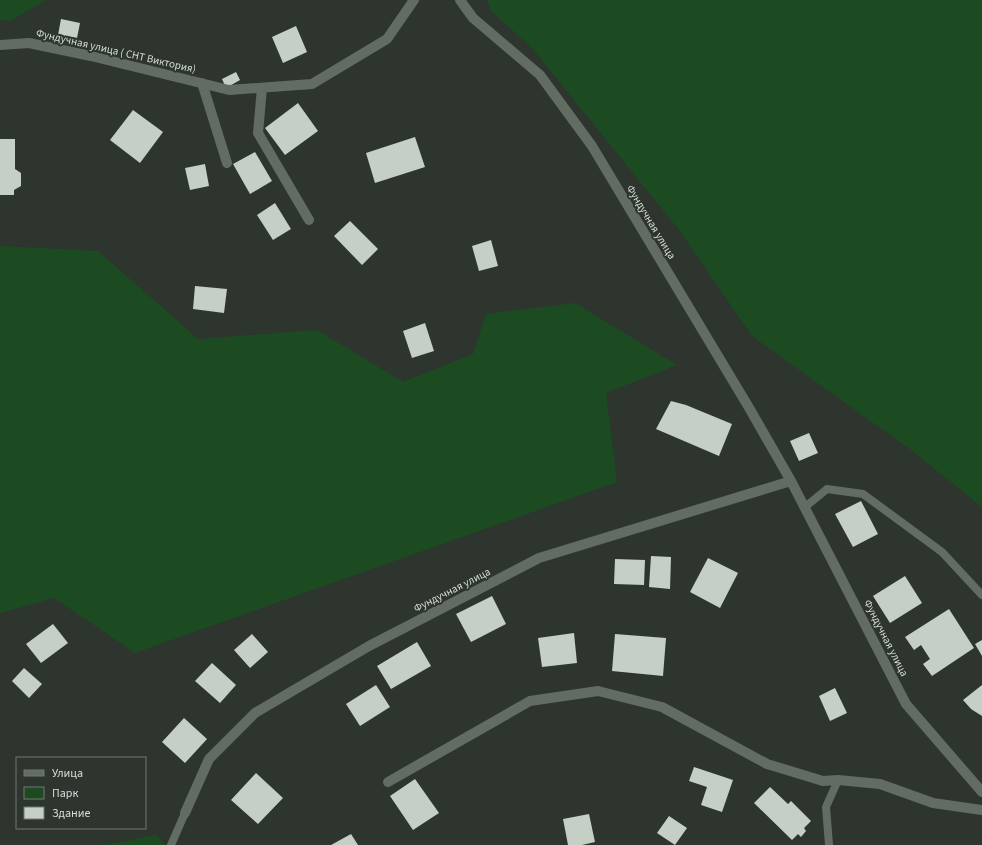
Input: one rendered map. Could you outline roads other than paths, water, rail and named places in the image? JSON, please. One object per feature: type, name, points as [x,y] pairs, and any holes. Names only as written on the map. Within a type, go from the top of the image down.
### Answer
[{"type":"street","name":"Фундучная улица ( СНТ Виктория)","points":[[0,45],[29,43],[92,56],[229,90],[312,84],[387,39],[414,0]]},
{"type":"street","name":"Фундучная улица","points":[[460,0],[473,18],[540,75],[592,146],[748,406],[791,481],[906,704],[982,792]]},
{"type":"street","name":"Фундучная улица ( СНТ Виктория)","points":[[202,83],[227,162]]},
{"type":"street","points":[[262,88],[258,133],[309,220]]},
{"type":"street","name":"Фундучная улица","points":[[185,813],[209,760],[255,713],[369,646],[539,558],[791,481]]},
{"type":"street","points":[[388,782],[530,701],[598,691],[662,707],[767,764],[823,781],[838,780],[880,784],[933,803],[982,810]]},
{"type":"lane","points":[[805,507],[827,489],[864,494],[942,552],[982,595]]},
{"type":"lane","points":[[829,845],[826,807],[838,780]]},
{"type":"lane","points":[[171,845],[185,813]]}]
